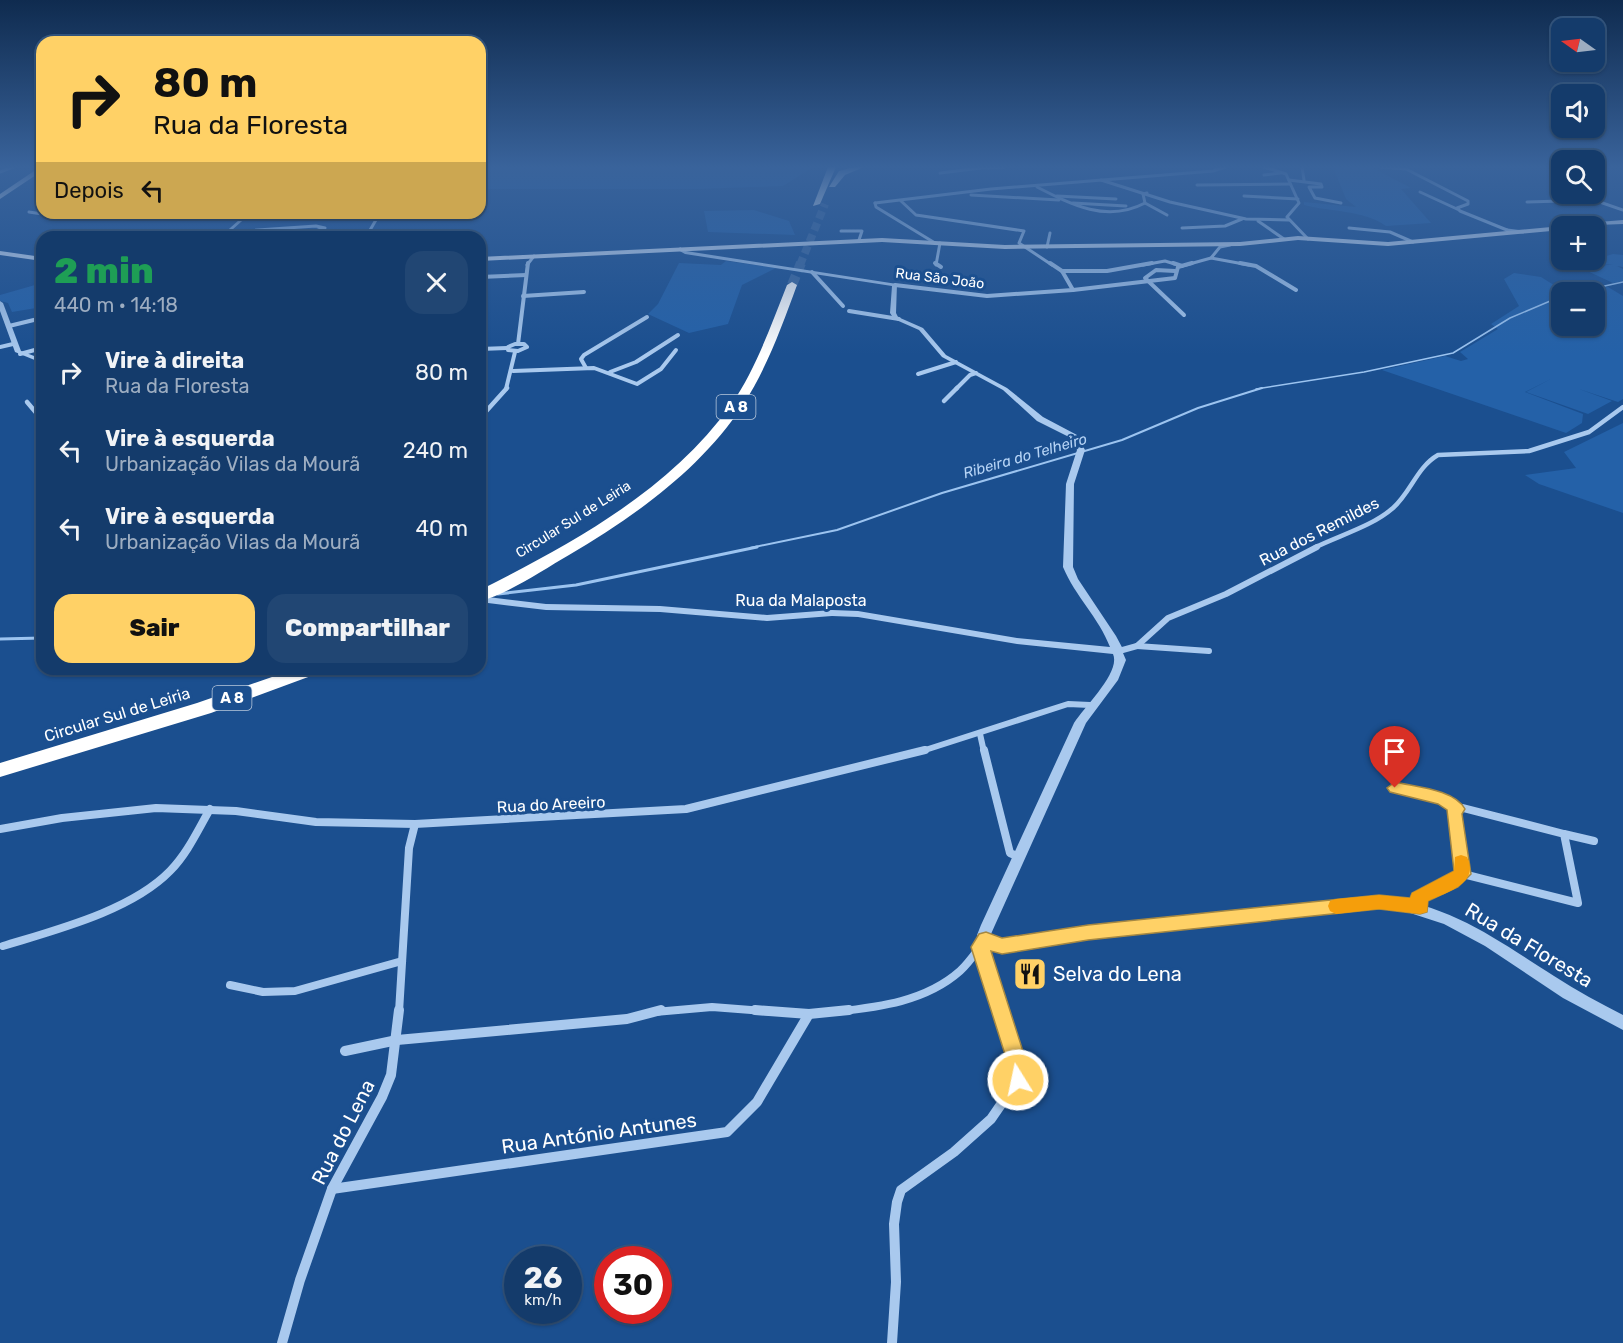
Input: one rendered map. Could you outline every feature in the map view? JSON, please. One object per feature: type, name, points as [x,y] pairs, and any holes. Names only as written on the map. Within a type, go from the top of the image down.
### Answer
[{"type":"highway","name":"Circular Sul de Leiria","points":[[486,594],[584,538],[690,459],[736,406],[756,372],[787,285]]},
{"type":"highway","name":"Circular Sul de Leiria","points":[[486,583],[547,551],[635,499]]},
{"type":"highway","name":"Circular Sul de Leiria","points":[[0,760],[147,716],[270,675]]},
{"type":"highway","name":"Circular Sul de Leiria","points":[[0,770],[204,708],[296,675]]},
{"type":"main road","points":[[486,259],[680,249],[787,247],[859,240],[1024,247],[1254,243],[1308,238],[1370,244],[1413,243],[1510,231],[1546,230]]},
{"type":"main road","points":[[0,253],[36,258]]},
{"type":"street","points":[[229,231],[264,230]]},
{"type":"street","points":[[915,230],[938,243],[935,264],[941,267]]},
{"type":"street","points":[[1015,230],[1024,231],[1020,243],[1062,271],[1073,290]]},
{"type":"street","points":[[1271,230],[1284,239]]},
{"type":"street","points":[[1299,230],[1308,238]]},
{"type":"street","points":[[1366,230],[1390,232],[1413,243]]},
{"type":"street","points":[[841,231],[862,231],[859,240]]},
{"type":"street","points":[[1047,247],[1050,233]]},
{"type":"street","name":"Rua São João","points":[[680,249],[685,252],[812,272],[981,296],[1073,290],[1176,277],[1175,271],[1182,266],[1211,258],[1221,247],[1254,243]]},
{"type":"street","points":[[518,344],[527,265],[534,256]]},
{"type":"street","points":[[520,257],[527,265]]},
{"type":"street","points":[[1211,258],[1256,266],[1296,290]]},
{"type":"street","points":[[1062,271],[1107,271],[1165,261],[1182,266]]},
{"type":"street","points":[[1175,271],[1153,271],[1145,277],[1185,315]]},
{"type":"street","points":[[812,272],[843,306]]},
{"type":"street","points":[[486,277],[526,275]]},
{"type":"street","points":[[896,285],[893,313],[899,320]]},
{"type":"street","points":[[523,297],[584,292]]},
{"type":"street","points":[[0,303],[13,344],[20,354],[36,360]]},
{"type":"street","points":[[849,311],[899,320],[921,329],[938,351],[1005,389],[1040,419],[1078,442],[1081,448],[1069,494],[1068,567],[1073,579],[1119,651],[1121,660],[1118,673],[1090,705],[984,935],[983,943],[1018,1067],[1018,1080],[1012,1094],[995,1117],[901,1190],[894,1205],[891,1227],[896,1280],[891,1327],[892,1343]]},
{"type":"street","points":[[586,368],[581,359],[584,355],[648,317]]},
{"type":"street","points":[[9,326],[36,319]]},
{"type":"street","points":[[610,372],[636,362],[678,335]]},
{"type":"street","points":[[0,347],[13,344]]},
{"type":"street","points":[[486,349],[507,348],[518,344],[527,347],[515,352],[507,348]]},
{"type":"street","points":[[20,354],[36,350]]},
{"type":"street","points":[[513,371],[586,368],[610,372],[633,384],[643,381],[661,369],[676,350]]},
{"type":"street","points":[[486,411],[509,386],[515,352]]},
{"type":"street","points":[[918,374],[956,362]]},
{"type":"street","points":[[944,401],[970,375],[976,373]]},
{"type":"street","points":[[27,402],[36,413]]},
{"type":"street","name":"Rua dos Remildes","points":[[1119,651],[1137,646],[1168,618],[1226,594],[1340,535],[1366,525],[1393,508],[1408,491],[1430,458],[1438,455],[1529,451],[1588,432],[1623,407]]},
{"type":"street","name":"Rua da Malaposta","points":[[486,598],[546,607],[660,609],[767,618],[858,614],[1017,641],[1119,651]]},
{"type":"street","points":[[1137,646],[1209,651]]},
{"type":"street","name":"Rua do Areeiro","points":[[0,829],[62,818],[156,808],[210,809],[316,822],[415,824],[686,809],[934,748],[1068,704],[1090,705]]},
{"type":"street","points":[[980,734],[1010,853],[1019,858]]},
{"type":"street","points":[[1395,788],[1442,799],[1458,809],[1473,810],[1594,841]]},
{"type":"street","points":[[3,946],[62,927],[147,887],[168,873],[210,809]]},
{"type":"street","points":[[1458,809],[1454,812],[1462,874]]},
{"type":"street","name":"Rua do Lena","points":[[282,1343],[300,1280],[332,1189],[382,1097],[391,1075],[397,1040],[409,848],[415,824]]},
{"type":"street","points":[[1462,874],[1578,903],[1564,834]]},
{"type":"street","points":[[1420,907],[1418,898],[1452,882],[1462,874]]},
{"type":"street","name":"Rua da Floresta","points":[[983,943],[1002,946],[1088,932],[1379,902],[1420,907],[1469,929],[1552,983],[1623,1023]]},
{"type":"street","points":[[345,1051],[397,1040],[560,1027],[627,1019],[666,1009],[712,1007],[808,1014],[871,1008],[914,998],[954,976],[983,943]]},
{"type":"street","points":[[230,985],[263,992],[295,991],[402,961]]},
{"type":"street","name":"Rua António Antunes","points":[[332,1189],[727,1132],[758,1102],[808,1014]]},
{"type":"shaded area","points":[[708,230],[793,230],[795,235],[708,232]]},
{"type":"shaded area","points":[[1623,255],[1623,267],[1617,266],[1623,269],[1623,281],[1613,283],[1585,270],[1605,270],[1605,265],[1613,264],[1605,265],[1605,256]]},
{"type":"shaded area","points":[[726,261],[776,268],[742,285],[728,324],[689,333],[648,314],[658,304],[679,263],[721,265]]},
{"type":"shaded area","points":[[1514,273],[1541,277],[1551,283],[1551,336],[1605,336],[1605,288],[1608,287],[1623,296],[1623,399],[1618,402],[1579,389],[1612,401],[1588,414],[1526,392],[1551,379],[1525,392],[1583,414],[1582,423],[1566,433],[1382,370],[1445,356],[1461,361],[1468,359],[1460,352],[1498,329],[1491,324],[1519,306],[1504,279]]},
{"type":"shaded area","points":[[36,285],[36,308],[12,312],[8,303],[0,301],[0,295]]},
{"type":"shaded area","points":[[1623,423],[1623,513],[1539,484],[1525,475],[1576,468],[1564,452]]},
{"type":"waterway","name":"Ribeira do Telheiro","points":[[1605,286],[1623,282]]},
{"type":"waterway","name":"Ribeira do Telheiro","points":[[1262,388],[1364,372],[1453,353],[1510,318],[1551,301]]},
{"type":"waterway","name":"Ribeira do Telheiro","points":[[750,548],[837,530],[942,493],[1122,440],[1198,408],[1262,388]]},
{"type":"waterway","name":"Ribeira do Telheiro","points":[[1256,389],[1262,388]]},
{"type":"waterway","name":"Ribeira do Telheiro","points":[[498,594],[576,585],[757,547]]},
{"type":"waterway","name":"Ribeira do Telheiro","points":[[0,639],[36,638]]},
{"type":"tunnel","points":[[800,265],[814,230]]},
{"type":"tunnel","points":[[792,285],[801,263]]},
{"type":"slow traffic","points":[[1336,906],[1379,902],[1404,903],[1420,907],[1418,898],[1452,882],[1462,874],[1461,862]]},
{"type":"place","name":"Selva do Lena","points":[[1030,974]]},
{"type":"route","points":[[1018,1080],[1018,1067],[980,947],[986,939],[990,943],[1002,946],[1088,932],[1379,902],[1404,903],[1420,907],[1418,898],[1452,882],[1462,874],[1454,812],[1458,809],[1442,799],[1395,788]]}]
